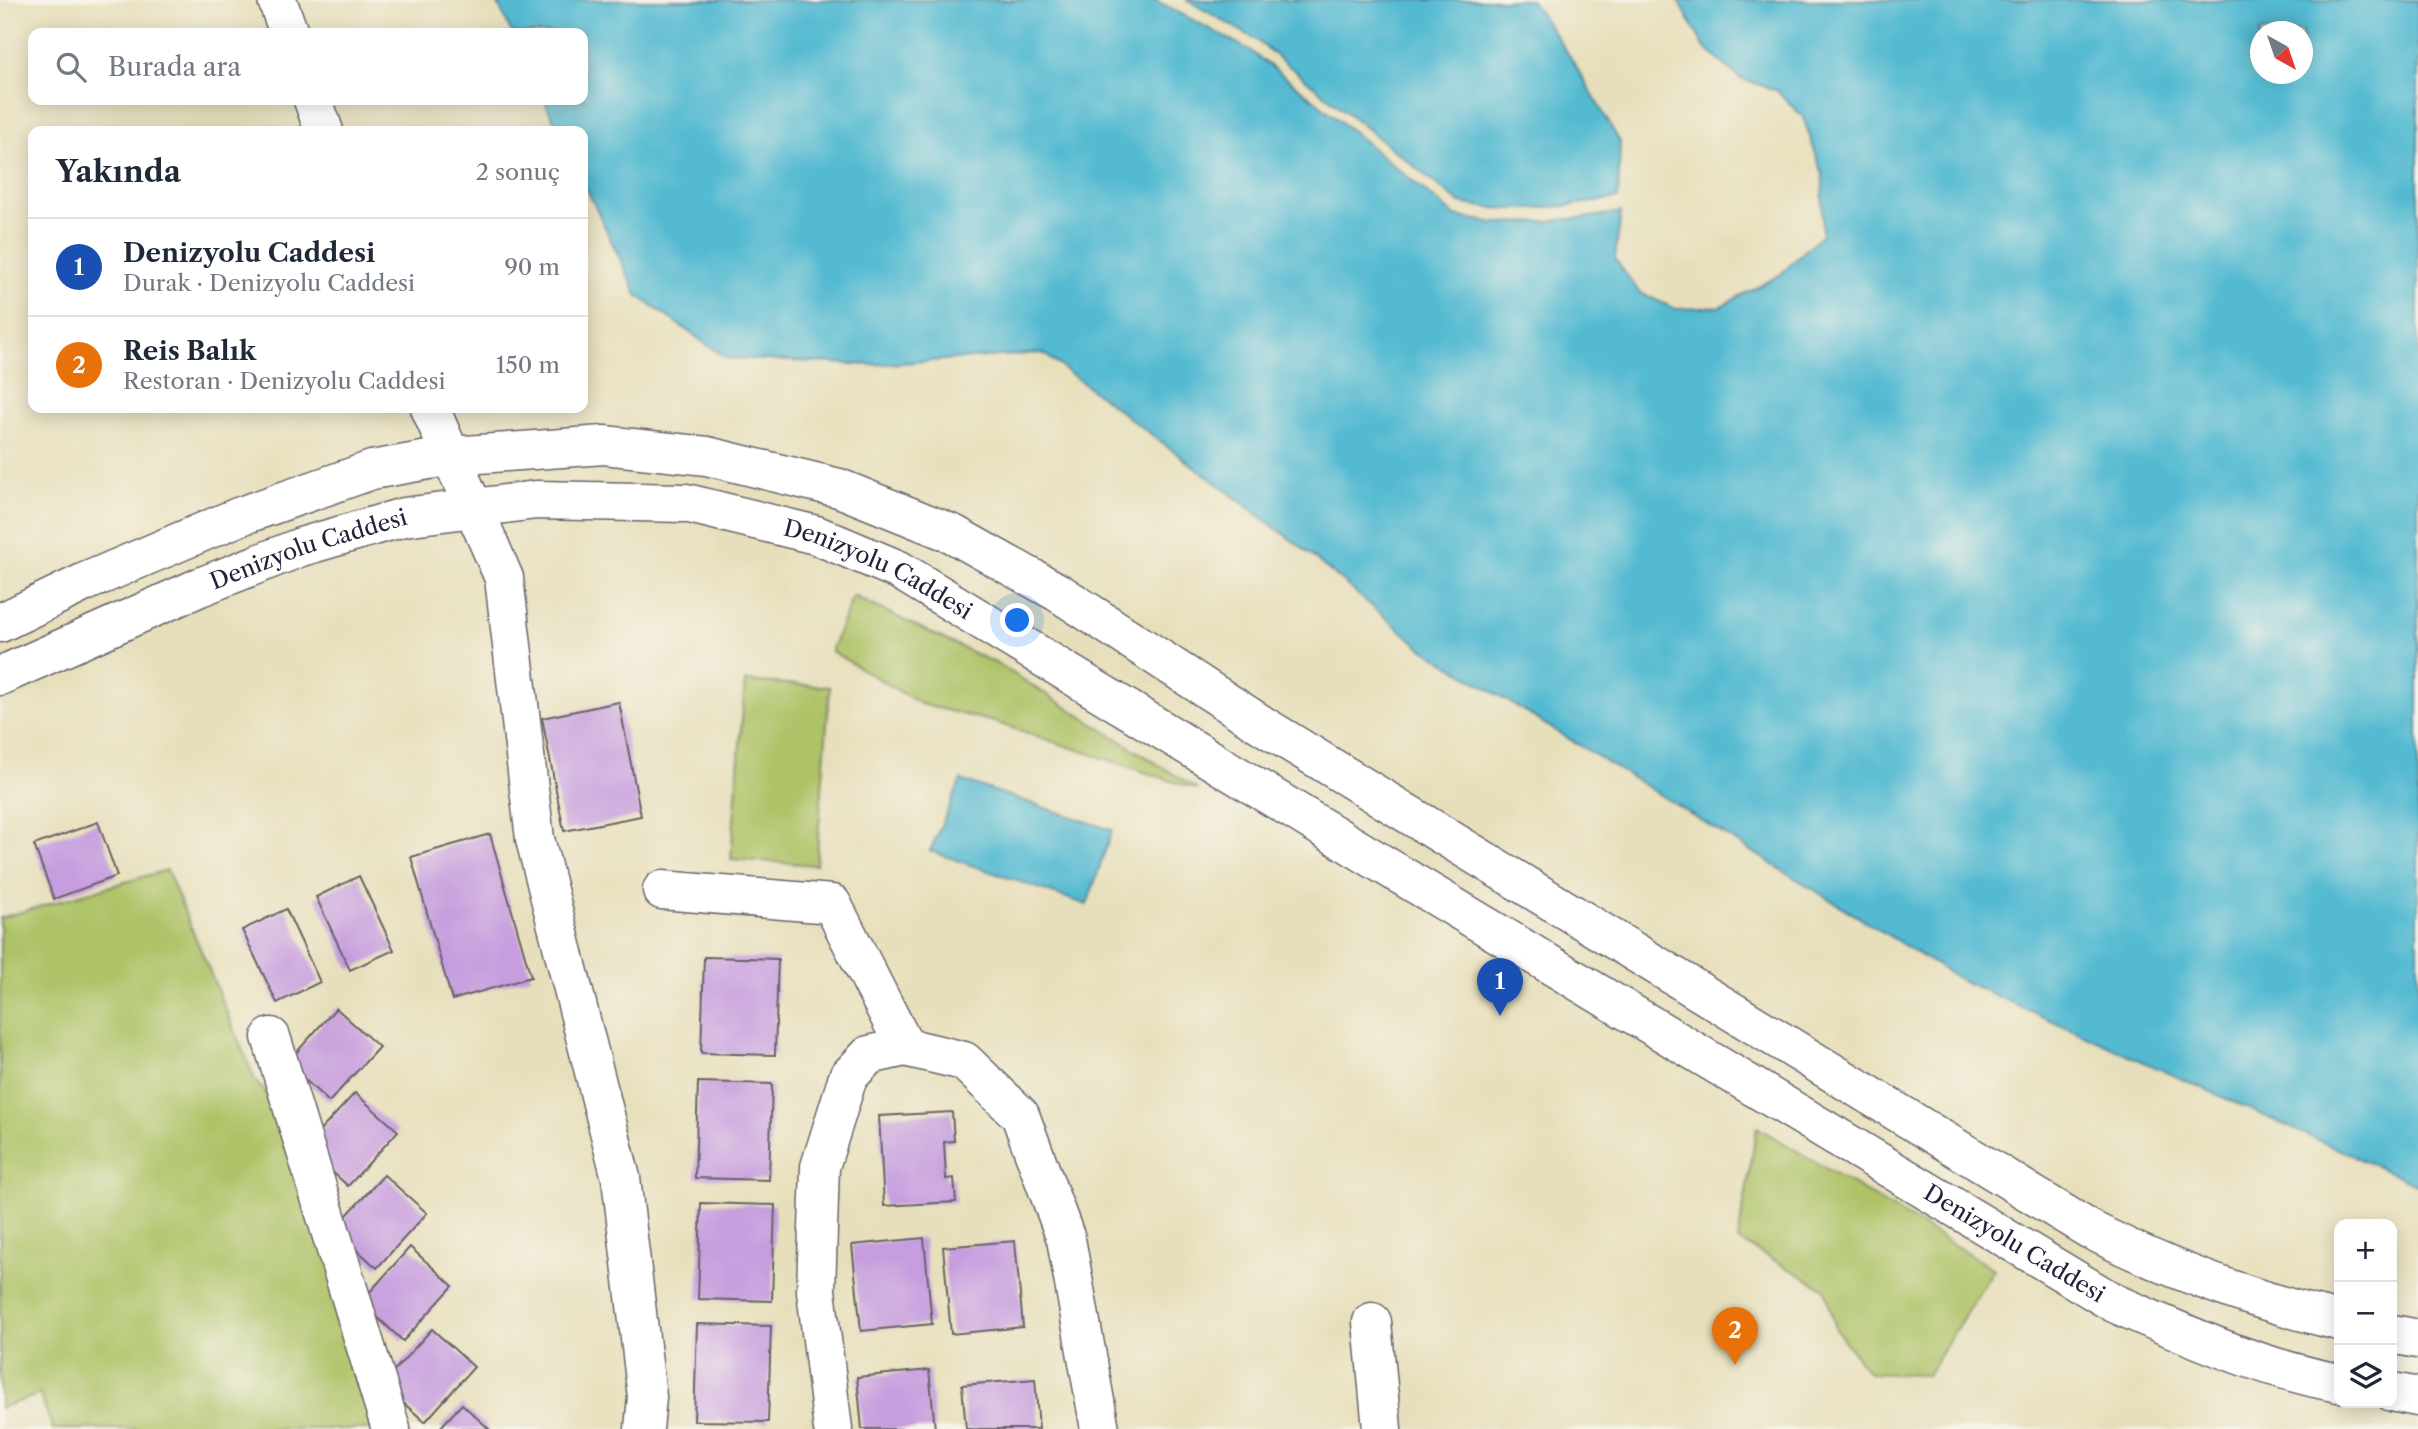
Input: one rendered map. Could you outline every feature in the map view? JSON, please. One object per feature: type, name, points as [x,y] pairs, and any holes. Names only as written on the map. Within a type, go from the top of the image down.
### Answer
[{"type":"street","points":[[277,0],[287,28]]},
{"type":"street","points":[[315,105],[322,126]]},
{"type":"street","points":[[432,413],[503,578],[535,839],[621,1178],[646,1397],[645,1429]]},
{"type":"street","points":[[0,623],[85,582],[238,517],[372,470],[451,456],[604,445],[707,456],[839,488],[953,534],[1059,593],[1262,725],[2089,1229],[2145,1257],[2201,1278],[2293,1310],[2334,1320]]},
{"type":"street","name":"Denizyolu Caddesi","points":[[0,676],[200,587],[301,547],[404,517],[536,500],[686,503],[816,535],[899,570],[2114,1303],[2177,1331],[2242,1355],[2334,1382]]},
{"type":"street","points":[[662,890],[832,904],[905,1047]]},
{"type":"street","points":[[271,1037],[391,1429]]},
{"type":"street","points":[[833,1429],[816,1291],[820,1167],[848,1077],[869,1055],[905,1047],[964,1061],[1020,1115],[1066,1239],[1100,1429]]},
{"type":"street","points":[[1372,1322],[1382,1429]]},
{"type":"street","points":[[2397,1335],[2418,1339]]},
{"type":"street","points":[[2397,1393],[2418,1397]]},
{"type":"green space","points":[[853,596],[1001,666],[1199,790],[994,722],[921,704],[831,651]]},
{"type":"green space","points":[[745,681],[830,687],[816,865],[731,859]]},
{"type":"green space","points":[[167,870],[256,1082],[298,1126],[391,1429],[53,1429],[40,1394],[0,1408],[0,918]]},
{"type":"green space","points":[[1757,1127],[1994,1269],[1927,1375],[1869,1373],[1836,1329],[1825,1289],[1738,1240]]},
{"type":"water","points":[[496,0],[1155,0],[1248,49],[1306,93],[1455,216],[1495,223],[1540,222],[1621,212],[1615,259],[1640,293],[1676,309],[1719,307],[1780,275],[1822,234],[1823,175],[1803,117],[1776,90],[1741,79],[1705,48],[1678,0],[2418,0],[2418,1185],[1959,979],[1423,649],[1301,547],[1043,353],[872,365],[726,358],[637,295],[588,192],[588,126],[557,126],[546,105],[588,105],[588,28],[510,28]]},
{"type":"water","points":[[1187,0],[1531,0],[1571,58],[1620,142],[1618,198],[1559,207],[1519,209],[1460,203],[1255,39]]},
{"type":"water","points":[[961,780],[1112,830],[1087,905],[930,851]]},
{"type":"building","points":[[619,702],[641,816],[564,831],[542,718]]},
{"type":"building","points":[[98,822],[117,876],[54,899],[34,845]]},
{"type":"building","points":[[490,834],[531,977],[452,1000],[411,857]]},
{"type":"building","points":[[359,876],[394,950],[350,970],[316,897]]},
{"type":"building","points":[[286,909],[320,982],[277,1003],[242,930]]},
{"type":"building","points":[[704,957],[778,959],[775,1055],[701,1053]]},
{"type":"building","points":[[336,1008],[379,1047],[329,1102],[287,1063]]},
{"type":"building","points":[[698,1082],[772,1084],[769,1180],[695,1178]]},
{"type":"building","points":[[355,1093],[398,1131],[348,1186],[305,1147]]},
{"type":"building","points":[[952,1112],[954,1141],[944,1142],[946,1179],[954,1178],[956,1202],[884,1206],[879,1116]]},
{"type":"building","points":[[384,1175],[427,1213],[377,1268],[334,1229]]},
{"type":"building","points":[[701,1203],[775,1205],[772,1301],[698,1299]]},
{"type":"building","points":[[924,1238],[932,1324],[861,1331],[852,1245]]},
{"type":"building","points":[[1015,1241],[1023,1327],[951,1334],[943,1247]]},
{"type":"building","points":[[410,1247],[453,1286],[403,1341],[361,1302]]},
{"type":"building","points":[[697,1324],[771,1326],[768,1422],[694,1421]]},
{"type":"building","points":[[432,1329],[474,1367],[425,1422],[382,1384]]},
{"type":"building","points":[[929,1370],[935,1429],[862,1429],[857,1377]]},
{"type":"building","points":[[1035,1379],[1039,1429],[966,1429],[962,1385]]},
{"type":"building","points":[[462,1404],[489,1429],[439,1429]]},
{"type":"place","name":"Denizyolu Caddesi","points":[[1500,1016]]},
{"type":"place","name":"Reis Balık","points":[[1735,1365]]}]
